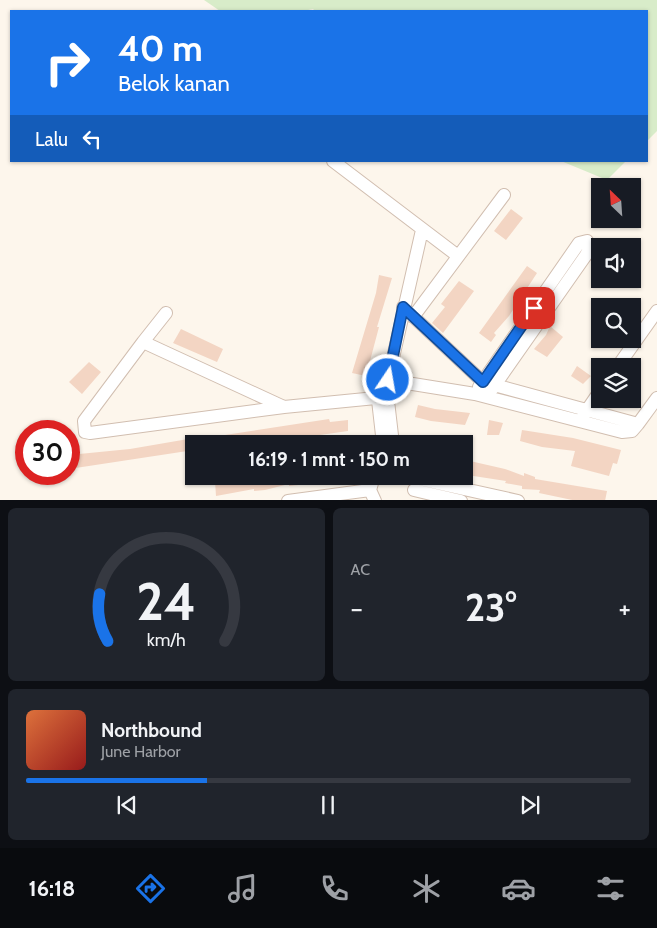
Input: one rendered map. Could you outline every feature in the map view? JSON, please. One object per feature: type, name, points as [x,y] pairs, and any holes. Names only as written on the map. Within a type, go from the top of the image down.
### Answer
[{"type":"street","points":[[334,162],[458,256]]},
{"type":"street","points":[[413,317],[504,196]]},
{"type":"street","points":[[382,435],[378,403],[383,396],[388,380],[403,307],[422,230]]},
{"type":"street","points":[[587,241],[590,247],[586,255],[484,390],[579,243],[587,241]]},
{"type":"street","points":[[403,307],[484,390]]},
{"type":"street","points":[[624,358],[657,311]]},
{"type":"street","points":[[166,313],[84,421],[85,432],[383,396]]},
{"type":"street","points":[[143,342],[284,407]]},
{"type":"street","points":[[388,380],[484,390],[584,415],[638,424],[657,398]]},
{"type":"street","points":[[383,396],[391,435]]},
{"type":"street","points":[[584,415],[591,404]]},
{"type":"street","points":[[410,486],[461,500]]},
{"type":"street","points":[[410,486],[518,500]]},
{"type":"street","points":[[288,500],[370,497]]},
{"type":"green space","points":[[204,0],[657,0],[657,131],[648,140],[648,10],[219,10]]},
{"type":"green space","points":[[563,162],[625,162],[609,178],[602,178]]},
{"type":"building","points":[[511,209],[523,218],[506,240],[494,231]]},
{"type":"building","points":[[527,266],[537,273],[509,316],[494,333],[496,335],[491,342],[479,333]]},
{"type":"building","points":[[379,275],[392,278],[377,327],[379,327],[366,376],[352,373],[376,293]]},
{"type":"building","points":[[459,281],[474,291],[443,333],[432,323],[445,307],[441,304]]},
{"type":"building","points":[[550,326],[563,337],[547,357],[534,349],[546,335]]},
{"type":"building","points":[[181,329],[223,349],[217,362],[173,343]]},
{"type":"building","points":[[89,362],[101,372],[82,394],[69,382]]},
{"type":"building","points":[[577,366],[591,376],[583,384],[571,376]]},
{"type":"building","points":[[418,405],[470,413],[465,425],[431,421],[415,417]]},
{"type":"building","points":[[329,419],[330,422],[348,420],[348,431],[320,435],[225,435]]},
{"type":"building","points":[[489,420],[503,423],[499,435],[487,435]]},
{"type":"building","points":[[522,430],[573,438],[621,450],[617,464],[613,463],[609,476],[571,466],[575,451],[542,447],[520,441]]},
{"type":"building","points":[[185,440],[185,451],[80,467],[80,454],[130,449]]},
{"type":"building","points":[[473,462],[505,469],[524,476],[524,473],[535,477],[535,479],[607,491],[605,500],[572,500],[539,493],[540,490],[522,489],[522,486],[505,483],[506,481],[473,476]]},
{"type":"building","points":[[215,485],[285,485],[265,490],[254,491],[254,489],[216,496]]},
{"type":"route","points":[[388,380],[403,307],[483,382],[534,308]]}]
